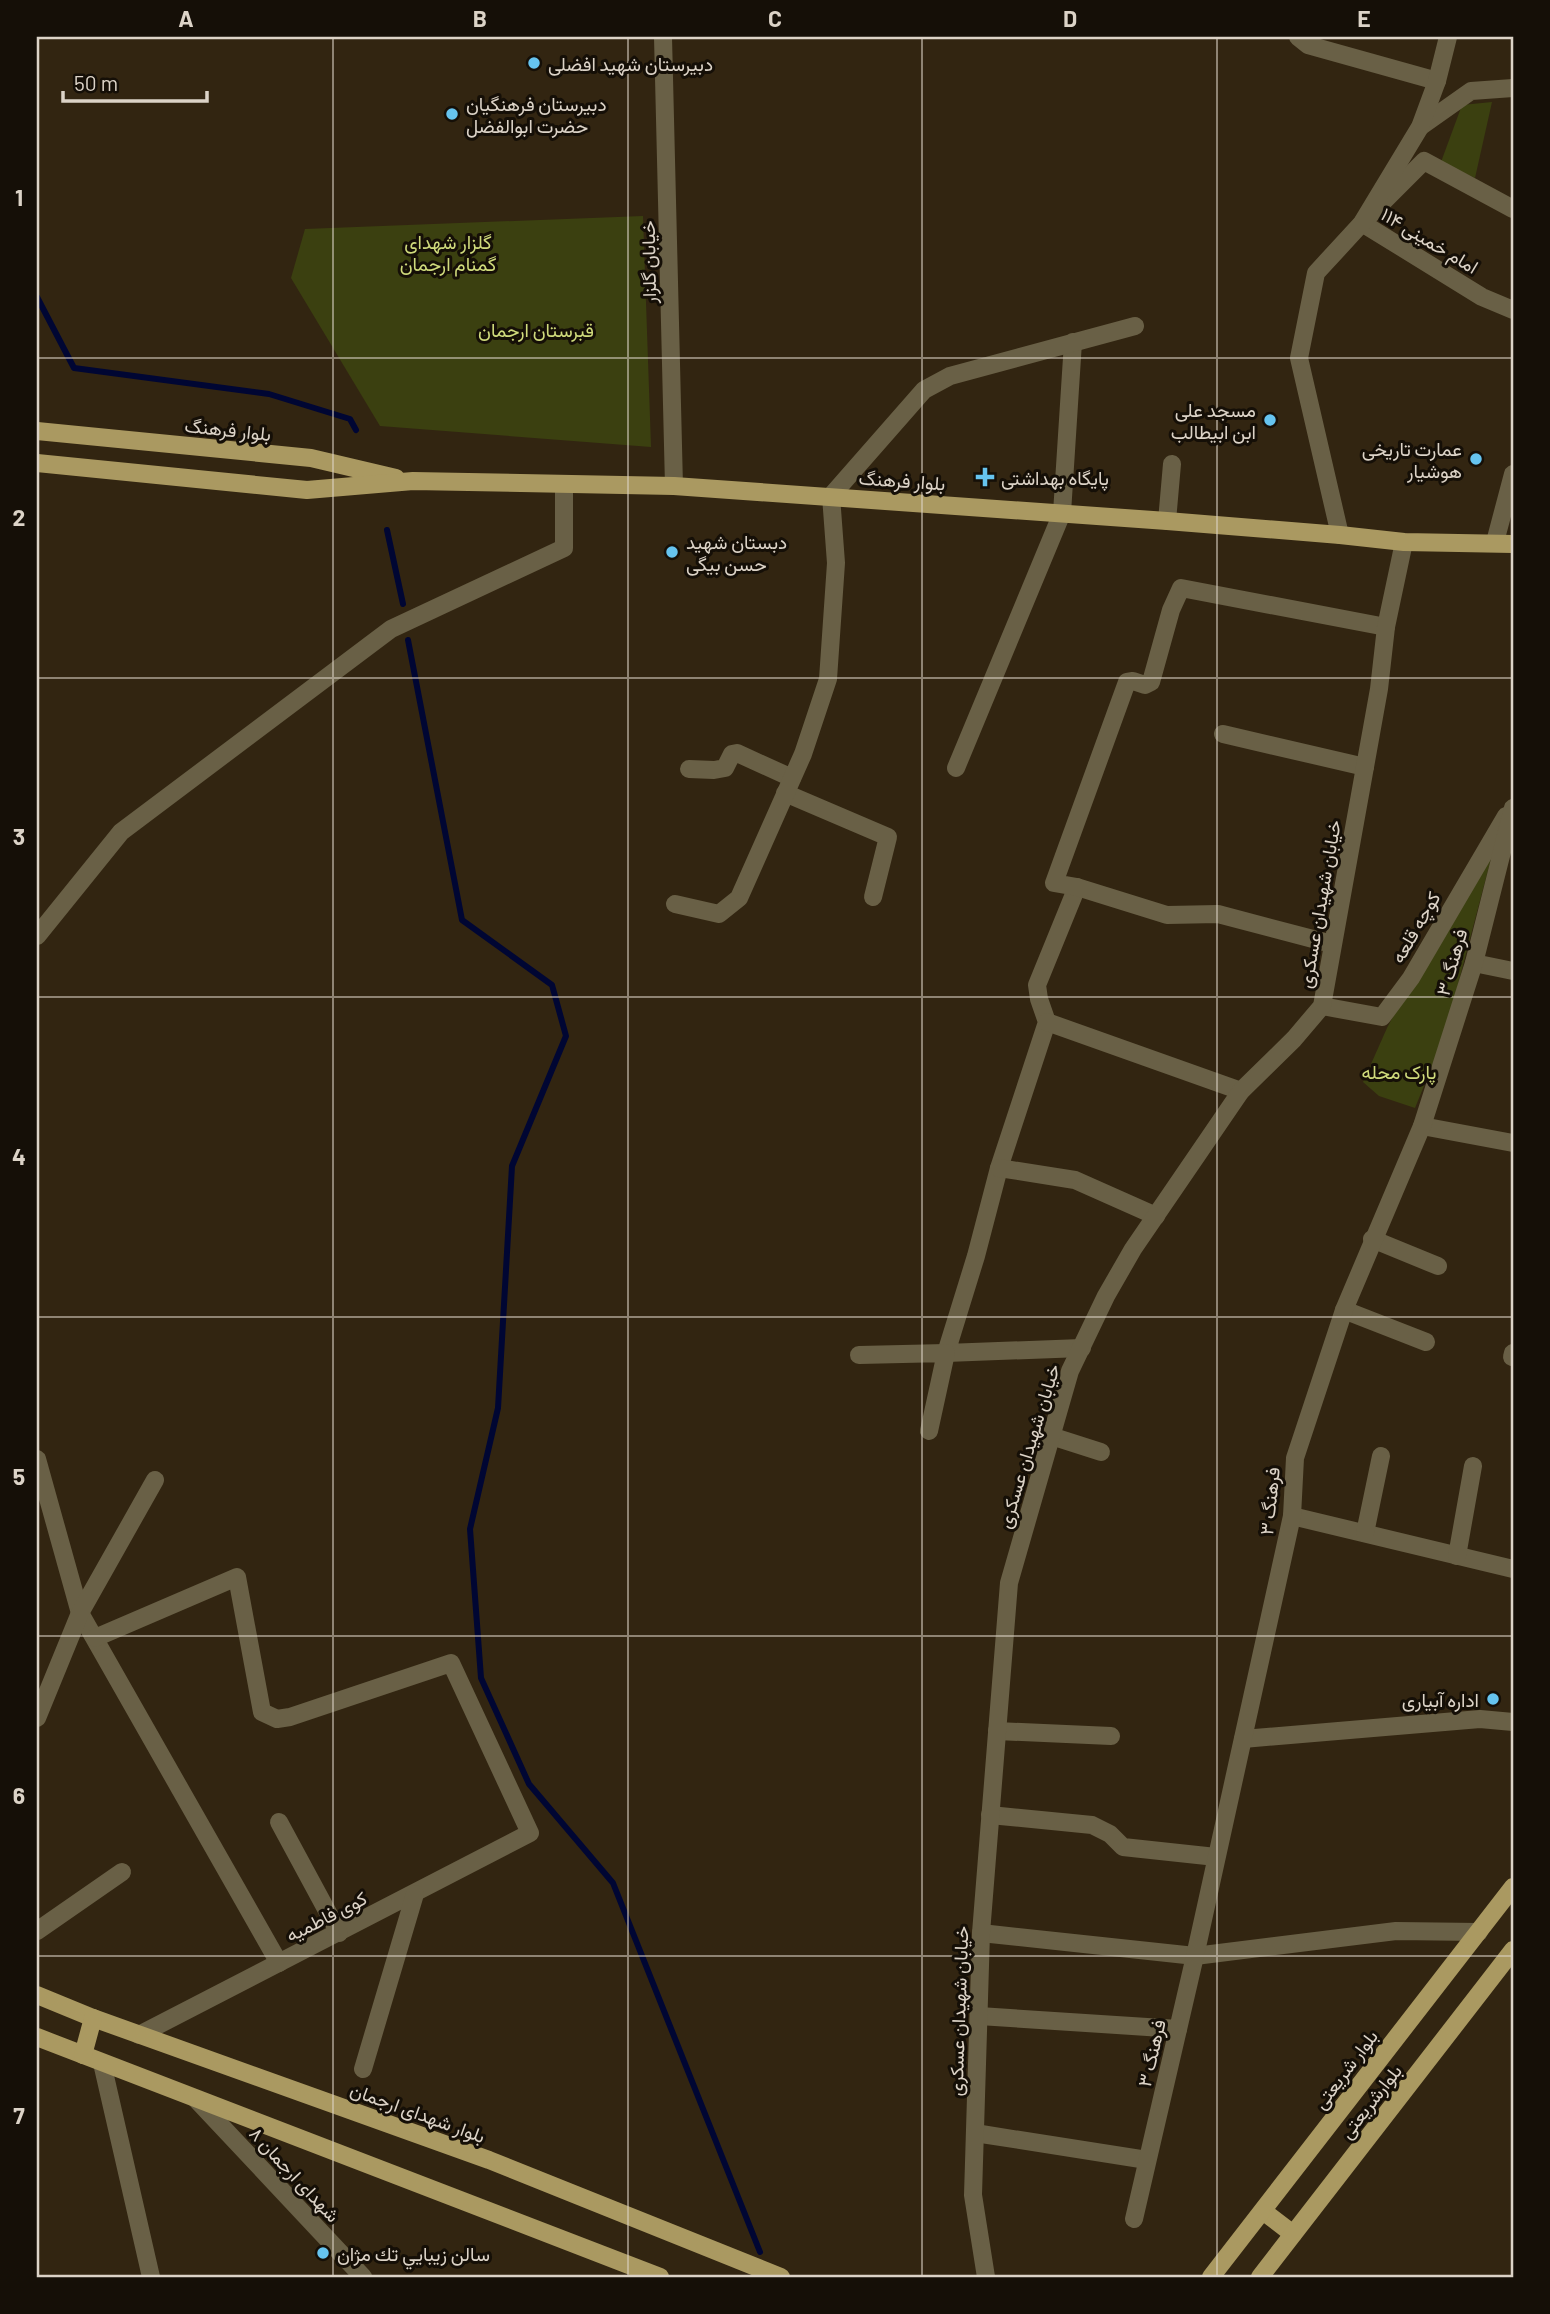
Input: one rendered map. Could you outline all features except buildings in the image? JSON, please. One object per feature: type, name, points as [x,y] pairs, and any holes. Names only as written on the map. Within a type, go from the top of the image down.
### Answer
[{"type":"main road","name":"بلوار فرهنگ","points":[[37,431],[311,458],[413,481]]},
{"type":"main road","name":"بلوار فرهنگ","points":[[37,463],[307,489],[413,481],[674,486],[1062,513],[1404,542],[1504,543]]},
{"type":"main road","name":"بلوار شریعتی","points":[[1211,2277],[1513,1887]]},
{"type":"main road","name":"بلوارشریعتی","points":[[1259,2277],[1513,1950]]},
{"type":"main road","name":"بلوار شهدای ارجمان","points":[[37,1995],[139,2035],[489,2160],[782,2277]]},
{"type":"main road","points":[[83,2055],[93,2018]]},
{"type":"main road","points":[[37,2037],[657,2277]]},
{"type":"main road","points":[[1263,2211],[1293,2234]]},
{"type":"street","name":"خیابان گلزار","points":[[663,37],[674,486]]},
{"type":"street","points":[[1362,223],[1419,127],[1437,81],[1448,37]]},
{"type":"street","points":[[1305,39],[1437,81]]},
{"type":"street","points":[[1419,127],[1471,91],[1513,88]]},
{"type":"street","points":[[1340,535],[1299,358],[1316,273],[1424,161],[1513,209]]},
{"type":"street","name":"امام خمینی ۱۱۴","points":[[1362,223],[1482,297],[1513,310]]},
{"type":"street","points":[[675,904],[719,914],[739,898],[803,754],[828,679],[836,563],[831,496],[924,390],[950,376],[1135,326]]},
{"type":"street","points":[[956,768],[1062,513],[1073,342]]},
{"type":"street","points":[[1167,522],[1172,464]]},
{"type":"street","points":[[1504,543],[1513,474]]},
{"type":"street","points":[[37,936],[121,832],[391,629],[564,548],[564,484]]},
{"type":"street","name":"خیابان شهیدان عسکری","points":[[986,2277],[973,2194],[981,1933],[1009,1583],[1070,1371],[1106,1296],[1133,1249],[1241,1091],[1294,1040],[1322,1006],[1379,689],[1386,627],[1404,542]]},
{"type":"street","points":[[1332,944],[1218,914],[1167,915],[1077,887],[1054,883],[1127,682],[1144,685],[1151,682],[1171,610],[1181,588],[1386,627]]},
{"type":"street","points":[[1223,734],[1364,767]]},
{"type":"street","points":[[690,769],[725,768],[732,754],[737,753],[788,786],[888,836],[873,897]]},
{"type":"street","name":"فرهنگ ۳","points":[[1134,2219],[1292,1516],[1295,1458],[1344,1310],[1422,1126],[1474,963],[1513,806]]},
{"type":"street","name":"کوچه قلعه","points":[[1322,1006],[1382,1017],[1410,978],[1513,806]]},
{"type":"street","points":[[929,1431],[946,1353],[976,1256],[999,1168],[1046,1022],[1037,985],[1077,887]]},
{"type":"street","points":[[1474,963],[1513,971]]},
{"type":"street","points":[[1046,1022],[1241,1091]]},
{"type":"street","points":[[1422,1126],[1513,1143]]},
{"type":"street","points":[[999,1168],[1075,1180],[1156,1216]]},
{"type":"street","points":[[1372,1239],[1438,1265]]},
{"type":"street","points":[[1344,1310],[1426,1342]]},
{"type":"street","points":[[859,1355],[1082,1348]]},
{"type":"street","points":[[1051,1436],[1101,1452]]},
{"type":"street","points":[[1365,1533],[1381,1456]]},
{"type":"street","points":[[37,1459],[80,1613],[279,1963]]},
{"type":"street","points":[[1457,1556],[1473,1466]]},
{"type":"street","points":[[37,1718],[80,1613],[155,1480]]},
{"type":"street","points":[[1292,1516],[1513,1569]]},
{"type":"street","name":"کوی فاطمیه","points":[[95,1638],[237,1577],[262,1712],[276,1718],[290,1717],[451,1663],[530,1833],[139,2035]]},
{"type":"street","points":[[1243,1739],[1480,1719],[1513,1722]]},
{"type":"street","points":[[997,1731],[1111,1736]]},
{"type":"street","points":[[990,1815],[1092,1825],[1110,1834],[1123,1847],[1216,1857]]},
{"type":"street","points":[[279,1822],[340,1933]]},
{"type":"street","points":[[37,1931],[122,1872]]},
{"type":"street","points":[[363,2069],[415,1894]]},
{"type":"street","points":[[981,1933],[1195,1956],[1396,1931],[1479,1932]]},
{"type":"street","points":[[979,2016],[1178,2029]]},
{"type":"street","points":[[102,2063],[151,2277]]},
{"type":"street","name":"شهدای ارجمان ۸","points":[[196,2099],[363,2277]]},
{"type":"street","points":[[975,2133],[1147,2160]]},
{"type":"green space","points":[[1492,102],[1475,178],[1441,162],[1462,105]]},
{"type":"green space","name":"قبرستان ارجمان","points":[[643,216],[651,447],[380,426],[291,278],[305,229]]},
{"type":"green space","name":"پارک محله","points":[[1483,845],[1493,851],[1445,1034],[1415,1108],[1379,1096],[1363,1082],[1387,1028]]},
{"type":"waterway","points":[[37,297],[74,368],[269,394],[350,419],[356,430]]},
{"type":"waterway","points":[[387,530],[403,604]]},
{"type":"waterway","points":[[408,640],[462,920],[552,985],[566,1036],[512,1166],[498,1408],[470,1529],[481,1678],[529,1784],[613,1883],[760,2252]]},
{"type":"place","name":"دبیرستان شهید افضلی","points":[[534,63]]},
{"type":"place","name":"دبیرستان فرهنگیان حضرت ابوالفضل","points":[[452,114]]},
{"type":"place","name":"مسجد علی ابن ابیطالب","points":[[1270,420]]},
{"type":"place","name":"عمارت تاریخی هوشیار","points":[[1476,459]]},
{"type":"place","name":"پایگاه بهداشتی","points":[[985,477]]},
{"type":"place","name":"دبستان شهید حسن بیگی","points":[[672,552]]},
{"type":"place","name":"اداره آبیاری","points":[[1493,1699]]},
{"type":"place","name":"سالن زيبايي تك مژان","points":[[323,2253]]},
{"type":"park label","name":"گلزار شهدای گمنام ارجمان","points":[[448,252]]}]
